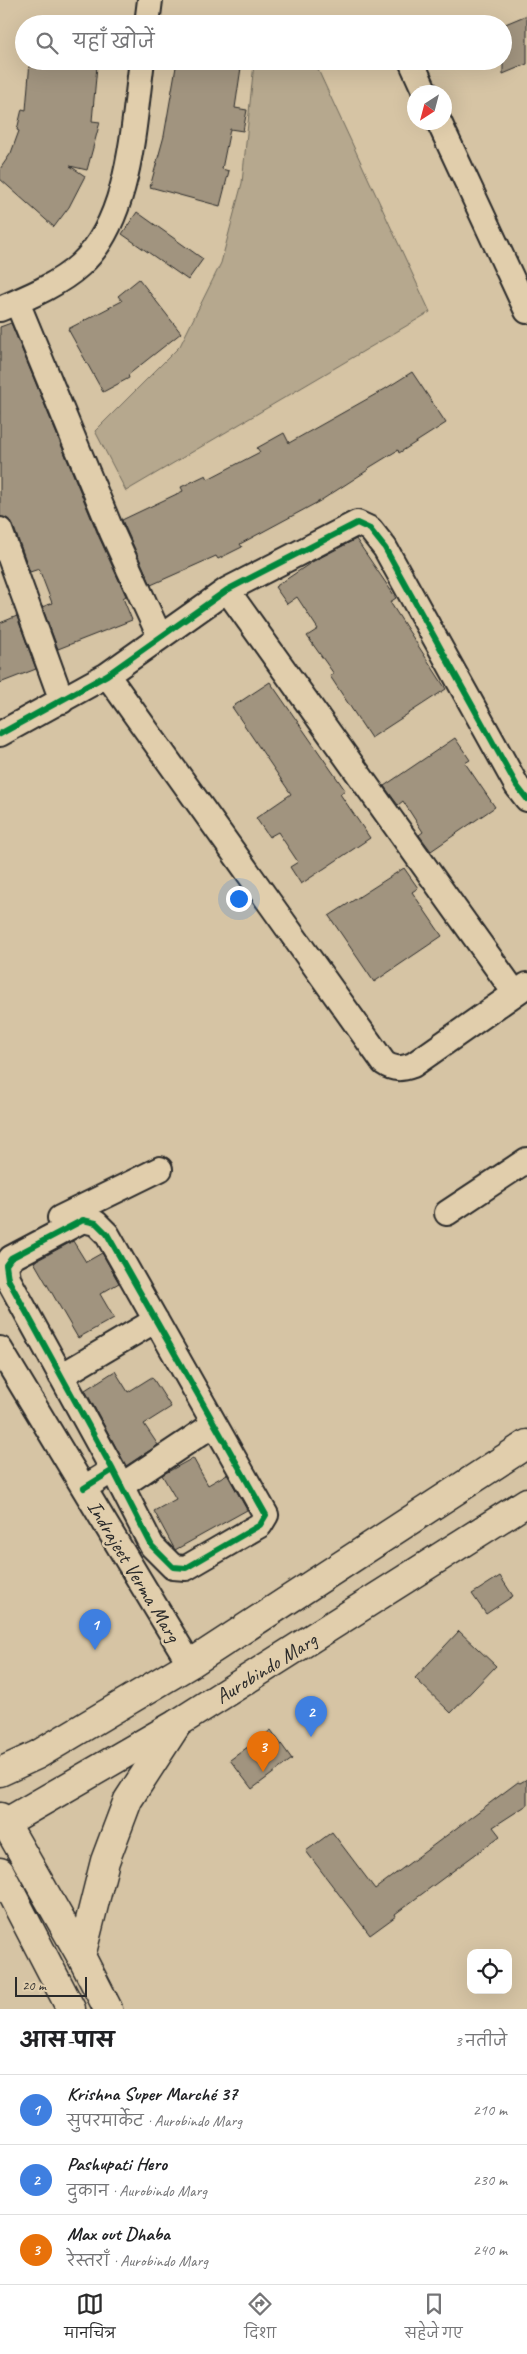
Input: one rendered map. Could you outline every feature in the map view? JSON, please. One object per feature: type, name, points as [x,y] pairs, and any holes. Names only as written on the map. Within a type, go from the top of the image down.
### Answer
[{"type":"main road","name":"Aurobindo Marg","points":[[0,1772],[37,1755],[190,1664],[527,1444]]},
{"type":"main road","name":"Aurobindo Marg","points":[[2,1822],[178,1723],[527,1502]]},
{"type":"main road","points":[[81,1956],[105,1861],[128,1800],[178,1723]]},
{"type":"main road","points":[[2,1822],[81,1956],[108,2009]]},
{"type":"main road","points":[[0,1872],[71,2009]]},
{"type":"street","points":[[148,15],[150,0]]},
{"type":"street","points":[[141,70],[128,162],[111,220],[95,249],[81,265],[61,280],[8,305],[160,638]]},
{"type":"street","points":[[414,70],[422,85]]},
{"type":"street","points":[[443,130],[527,311]]},
{"type":"street","points":[[0,734],[107,675],[227,590],[357,522],[370,529],[385,548],[524,788]]},
{"type":"street","points":[[0,530],[62,701]]},
{"type":"street","points":[[107,675],[384,1063],[390,1067],[402,1069],[414,1065],[521,989],[227,590]]},
{"type":"street","points":[[446,1213],[527,1160]]},
{"type":"street","points":[[0,1248],[160,1169]]},
{"type":"street","points":[[83,1220],[96,1223],[107,1234],[266,1515],[260,1525],[186,1568],[173,1567],[152,1546],[61,1376],[8,1279],[6,1265],[11,1258],[83,1220]]},
{"type":"street","points":[[61,1376],[156,1320]]},
{"type":"street","name":"Indrajeet Verma Marg","points":[[0,1349],[190,1664]]},
{"type":"street","points":[[84,1488],[117,1478],[214,1424]]},
{"type":"shaded area","points":[[253,70],[318,70],[430,312],[126,491],[95,431],[180,346],[221,263],[242,183]]},
{"type":"building","points":[[527,15],[527,64],[503,74],[503,70],[512,70],[512,21]]},
{"type":"building","points":[[29,70],[97,70],[92,121],[100,122],[87,170],[70,166],[85,176],[69,207],[54,227],[0,179],[0,169],[11,153],[19,131],[17,130],[22,109],[26,110]]},
{"type":"building","points":[[175,70],[241,70],[235,108],[247,110],[243,131],[230,129],[222,169],[229,171],[220,206],[150,187],[164,136]]},
{"type":"building","points":[[137,212],[203,259],[188,280],[122,234]]},
{"type":"building","points":[[139,279],[181,333],[128,375],[129,378],[103,392],[68,329],[122,301],[118,296]]},
{"type":"building","points":[[11,323],[99,537],[126,596],[123,598],[132,620],[58,649],[42,607],[52,603],[39,569],[30,572],[13,525],[8,519],[0,517],[0,327]]},
{"type":"building","points":[[412,372],[446,423],[399,453],[398,450],[367,469],[320,501],[240,544],[242,547],[218,559],[216,556],[151,585],[122,520],[183,491],[181,487],[206,475],[208,479],[260,452],[257,448],[284,433],[289,443]]},
{"type":"building","points":[[356,539],[396,598],[390,602],[446,689],[371,738],[330,676],[334,674],[307,636],[318,629],[297,597],[287,604],[275,587],[312,562]]},
{"type":"building","points":[[17,616],[36,669],[0,683],[0,623]]},
{"type":"building","points":[[270,682],[345,790],[340,794],[370,838],[301,884],[290,867],[298,862],[278,832],[269,837],[256,818],[291,794],[232,707]]},
{"type":"building","points":[[455,738],[470,760],[465,763],[495,807],[431,851],[419,835],[423,832],[403,801],[398,805],[384,786]]},
{"type":"building","points":[[404,868],[418,888],[412,892],[442,936],[374,982],[329,916]]},
{"type":"building","points":[[73,1241],[86,1262],[102,1253],[119,1283],[100,1294],[114,1318],[78,1338],[34,1262]]},
{"type":"building","points":[[115,1371],[128,1392],[152,1377],[171,1407],[144,1424],[158,1445],[126,1466],[85,1390]]},
{"type":"building","points":[[193,1458],[208,1485],[227,1474],[247,1510],[175,1550],[154,1511],[176,1499],[162,1475]]},
{"type":"building","points":[[500,1576],[513,1596],[486,1614],[472,1594]]},
{"type":"building","points":[[459,1631],[496,1666],[451,1713],[415,1678]]},
{"type":"building","points":[[271,1730],[292,1759],[252,1789],[230,1760]]},
{"type":"building","points":[[527,1779],[527,1805],[493,1827],[500,1836],[395,1914],[396,1916],[370,1935],[306,1851],[332,1832],[375,1889],[518,1782],[520,1783]]},
{"type":"cycle path","points":[[0,734],[107,675],[227,590],[357,523],[370,529],[385,548],[517,786],[527,799]]},
{"type":"cycle path","points":[[84,1488],[113,1470],[152,1546],[173,1567],[186,1568],[260,1525],[266,1515],[107,1234],[96,1223],[83,1220],[11,1258],[6,1265],[8,1279],[113,1470]]},
{"type":"place","name":"Krishna Super Marché 37","points":[[95,1650]]},
{"type":"place","name":"Pashupati Hero","points":[[311,1737]]},
{"type":"place","name":"Max out Dhaba","points":[[263,1772]]}]
